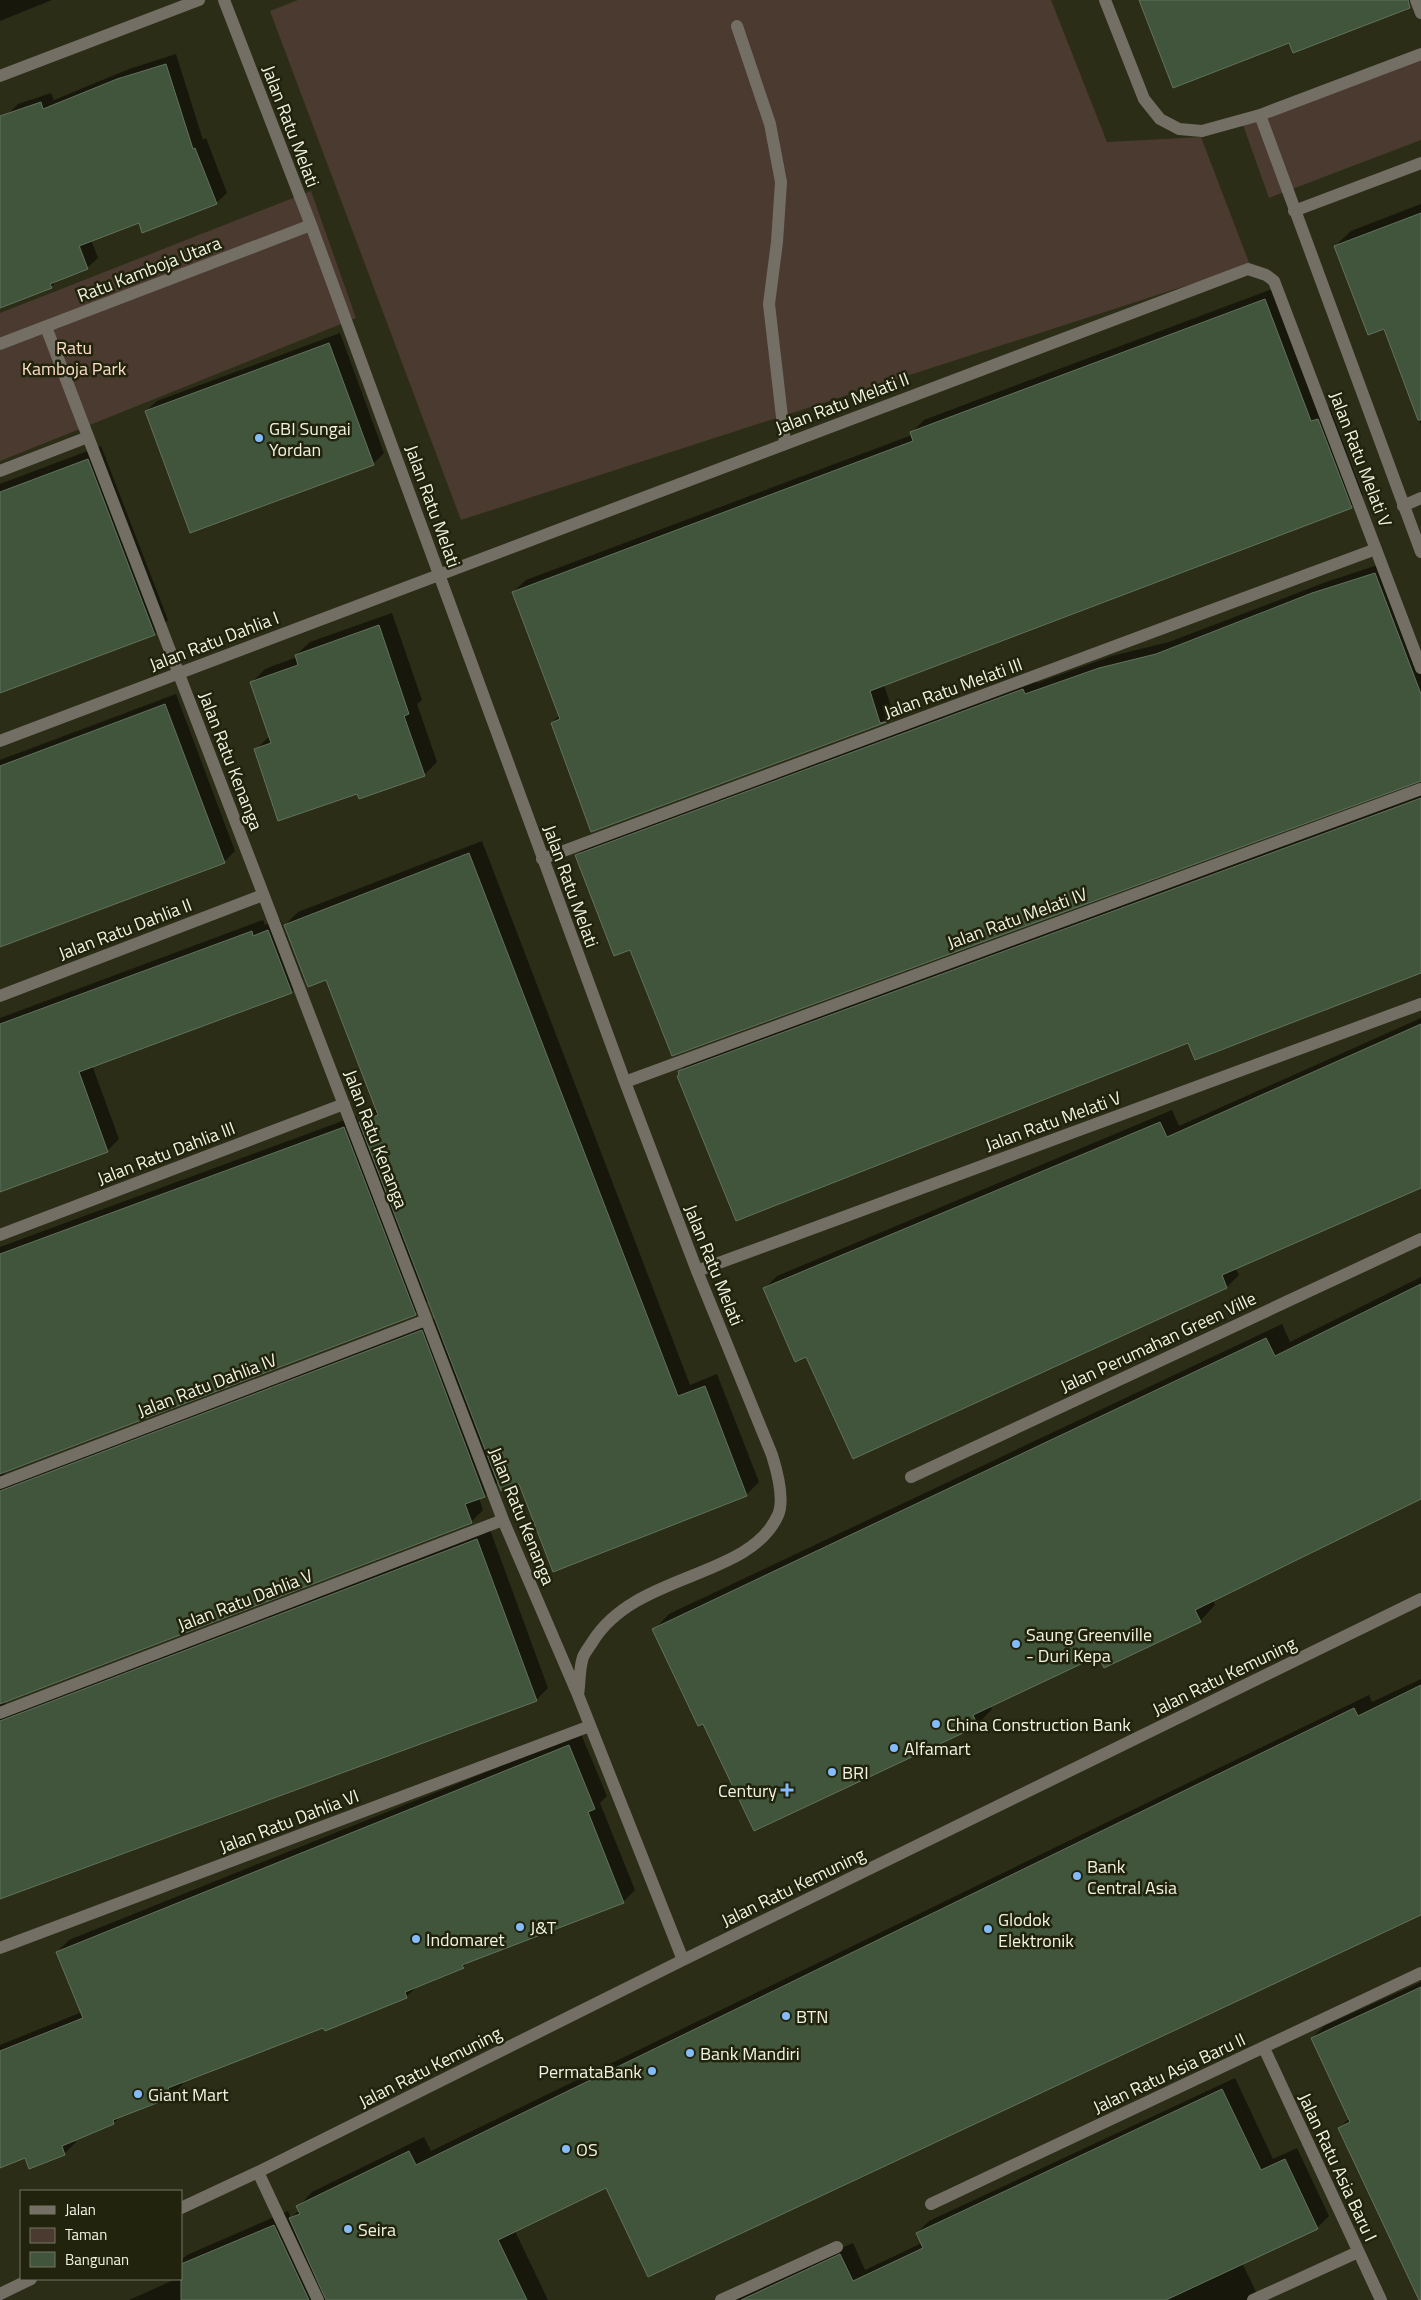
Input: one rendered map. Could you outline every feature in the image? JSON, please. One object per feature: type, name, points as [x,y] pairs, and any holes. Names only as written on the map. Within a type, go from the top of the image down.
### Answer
[{"type":"street","points":[[0,76],[199,0]]},
{"type":"street","name":"Jalan Ratu Melati","points":[[224,0],[311,225],[625,1082],[697,1271],[772,1455],[780,1483],[779,1514],[764,1537],[742,1553],[642,1596],[618,1611],[598,1632],[583,1656],[578,1695]]},
{"type":"street","points":[[1105,0],[1144,99],[1160,119],[1179,129],[1202,131],[1260,115],[1421,54]]},
{"type":"street","points":[[1416,0],[1421,13]]},
{"type":"street","points":[[737,26],[770,124],[781,182],[777,242],[769,304],[785,443]]},
{"type":"street","points":[[1260,115],[1421,552]]},
{"type":"street","points":[[1294,211],[1421,163]]},
{"type":"street","name":"Ratu Kamboja Utara","points":[[0,344],[311,225]]},
{"type":"street","name":"Jalan Ratu Melati II","points":[[440,574],[1238,272],[1248,269],[1258,271]]},
{"type":"street","name":"Jalan Ratu Melati V","points":[[1258,271],[1274,281],[1421,668]]},
{"type":"street","name":"Jalan Ratu Kenanga","points":[[46,327],[503,1520],[578,1695],[683,1960]]},
{"type":"street","points":[[0,471],[88,437]]},
{"type":"street","points":[[1403,506],[1421,498]]},
{"type":"street","name":"Jalan Ratu Melati III","points":[[542,859],[1376,548]]},
{"type":"street","name":"Jalan Ratu Dahlia I","points":[[0,741],[440,574]]},
{"type":"street","name":"Jalan Ratu Melati IV","points":[[625,1082],[1421,789]]},
{"type":"street","name":"Jalan Ratu Dahlia II","points":[[0,996],[264,895]]},
{"type":"street","name":"Jalan Ratu Melati V","points":[[697,1271],[1421,1004]]},
{"type":"street","name":"Jalan Ratu Dahlia III","points":[[0,1235],[344,1104]]},
{"type":"street","name":"Jalan Perumahan Green Ville","points":[[910,1476],[1421,1239]]},
{"type":"street","name":"Jalan Ratu Dahlia IV","points":[[0,1483],[426,1320]]},
{"type":"street","name":"Jalan Ratu Dahlia V","points":[[0,1713],[503,1520]]},
{"type":"street","name":"Jalan Ratu Kemuning","points":[[182,2208],[258,2172],[683,1960],[1421,1599]]},
{"type":"street","name":"Jalan Ratu Dahlia VI","points":[[0,1948],[590,1726]]},
{"type":"street","name":"Jalan Ratu Asia Baru II","points":[[931,2204],[1421,1973]]},
{"type":"street","name":"Jalan Ratu Asia Baru I","points":[[1264,2048],[1381,2300]]},
{"type":"street","points":[[258,2172],[318,2300]]},
{"type":"street","points":[[721,2300],[838,2247]]},
{"type":"street","points":[[1253,2300],[1358,2252]]},
{"type":"street","points":[[0,2294],[29,2280]]},
{"type":"green space","points":[[298,0],[1051,0],[1107,142],[1201,137],[1250,265],[461,520],[270,11]]},
{"type":"green space","points":[[1421,56],[1421,140],[1269,198],[1242,122]]},
{"type":"green space","name":"Ratu Kamboja Park","points":[[311,191],[356,318],[0,461],[0,313]]},
{"type":"building","points":[[1139,0],[1408,0],[1410,8],[1293,53],[1289,43],[1173,88]]},
{"type":"building","points":[[166,64],[193,149],[195,148],[217,204],[142,233],[139,223],[79,246],[88,269],[50,284],[52,288],[0,308],[0,116],[41,102],[43,109],[117,79]]},
{"type":"building","points":[[1421,213],[1421,420],[1418,420],[1384,329],[1368,335],[1334,246]]},
{"type":"building","points":[[1265,299],[1311,421],[1318,419],[1352,508],[870,691],[880,723],[892,720],[591,832],[551,723],[560,719],[512,592],[913,441],[910,432]]},
{"type":"building","name":"GBI Sungai Yordan","points":[[329,343],[374,465],[190,533],[145,411]]},
{"type":"building","points":[[88,459],[155,635],[0,693],[0,492]]},
{"type":"building","points":[[1375,573],[1421,694],[1421,781],[672,1056],[630,950],[614,956],[575,855],[1023,689],[1025,694],[1099,668],[1156,654],[1312,593]]},
{"type":"building","points":[[379,625],[409,714],[404,716],[425,776],[359,799],[357,794],[278,821],[254,749],[271,743],[250,682],[298,665],[295,655]]},
{"type":"building","points":[[165,704],[225,863],[0,947],[0,766]]},
{"type":"building","points":[[1421,798],[1421,973],[1195,1060],[1188,1043],[736,1221],[677,1076],[679,1075],[678,1071]]},
{"type":"building","points":[[469,853],[678,1396],[705,1386],[747,1496],[553,1572],[519,1484],[501,1491],[359,1122],[378,1115],[326,980],[308,987],[284,925]]},
{"type":"building","points":[[268,930],[292,993],[79,1072],[108,1152],[0,1192],[0,1024],[252,931],[253,936]]},
{"type":"building","points":[[1421,1024],[1421,1188],[1222,1275],[1227,1288],[853,1459],[806,1357],[795,1362],[763,1288],[1160,1122],[1167,1137]]},
{"type":"building","points":[[344,1127],[416,1315],[0,1474],[0,1254]]},
{"type":"building","points":[[1421,1284],[1421,1499],[1195,1610],[1201,1622],[1104,1668],[1098,1656],[973,1715],[978,1726],[754,1831],[703,1724],[698,1726],[652,1629],[1266,1338],[1275,1356]]},
{"type":"building","points":[[422,1330],[485,1497],[465,1504],[472,1523],[0,1704],[0,1491]]},
{"type":"building","points":[[477,1539],[537,1701],[0,1899],[0,1721]]},
{"type":"building","points":[[1421,1685],[1421,1915],[648,2277],[606,2188],[498,2240],[527,2300],[326,2300],[289,2218],[300,2214],[296,2206],[409,2151],[416,2165],[1354,1708],[1358,1716]]},
{"type":"building","points":[[569,1745],[595,1809],[588,1812],[624,1903],[462,1965],[464,1968],[405,1992],[407,1998],[325,2031],[323,2028],[168,2088],[172,2097],[113,2120],[114,2124],[62,2146],[65,2155],[29,2169],[25,2158],[0,2168],[0,2051],[83,2018],[56,1952]]},
{"type":"building","points":[[1421,1987],[1421,2300],[1419,2300],[1338,2128],[1350,2122],[1311,2038]]},
{"type":"building","points":[[1222,2089],[1261,2170],[1285,2159],[1318,2229],[1166,2300],[741,2300],[840,2254],[853,2281],[923,2248],[916,2233]]},
{"type":"building","points":[[274,2225],[309,2300],[181,2300],[182,2264]]},
{"type":"place","name":"GBI Sungai Yordan","points":[[259,438]]},
{"type":"place","name":"Saung Greenville - Duri Kepa","points":[[1016,1644]]},
{"type":"place","name":"China Construction Bank","points":[[936,1724]]},
{"type":"place","name":"Alfamart","points":[[894,1748]]},
{"type":"place","name":"BRI","points":[[832,1772]]},
{"type":"place","name":"Century","points":[[787,1790]]},
{"type":"place","name":"Bank Central Asia","points":[[1077,1876]]},
{"type":"place","name":"J&T","points":[[520,1927]]},
{"type":"place","name":"Glodok Elektronik","points":[[988,1929]]},
{"type":"place","name":"Indomaret","points":[[416,1939]]},
{"type":"place","name":"BTN","points":[[786,2016]]},
{"type":"place","name":"Bank Mandiri","points":[[690,2053]]},
{"type":"place","name":"PermataBank","points":[[652,2071]]},
{"type":"place","name":"Giant Mart","points":[[138,2094]]},
{"type":"place","name":"OS","points":[[566,2149]]},
{"type":"place","name":"Seira","points":[[348,2229]]}]
